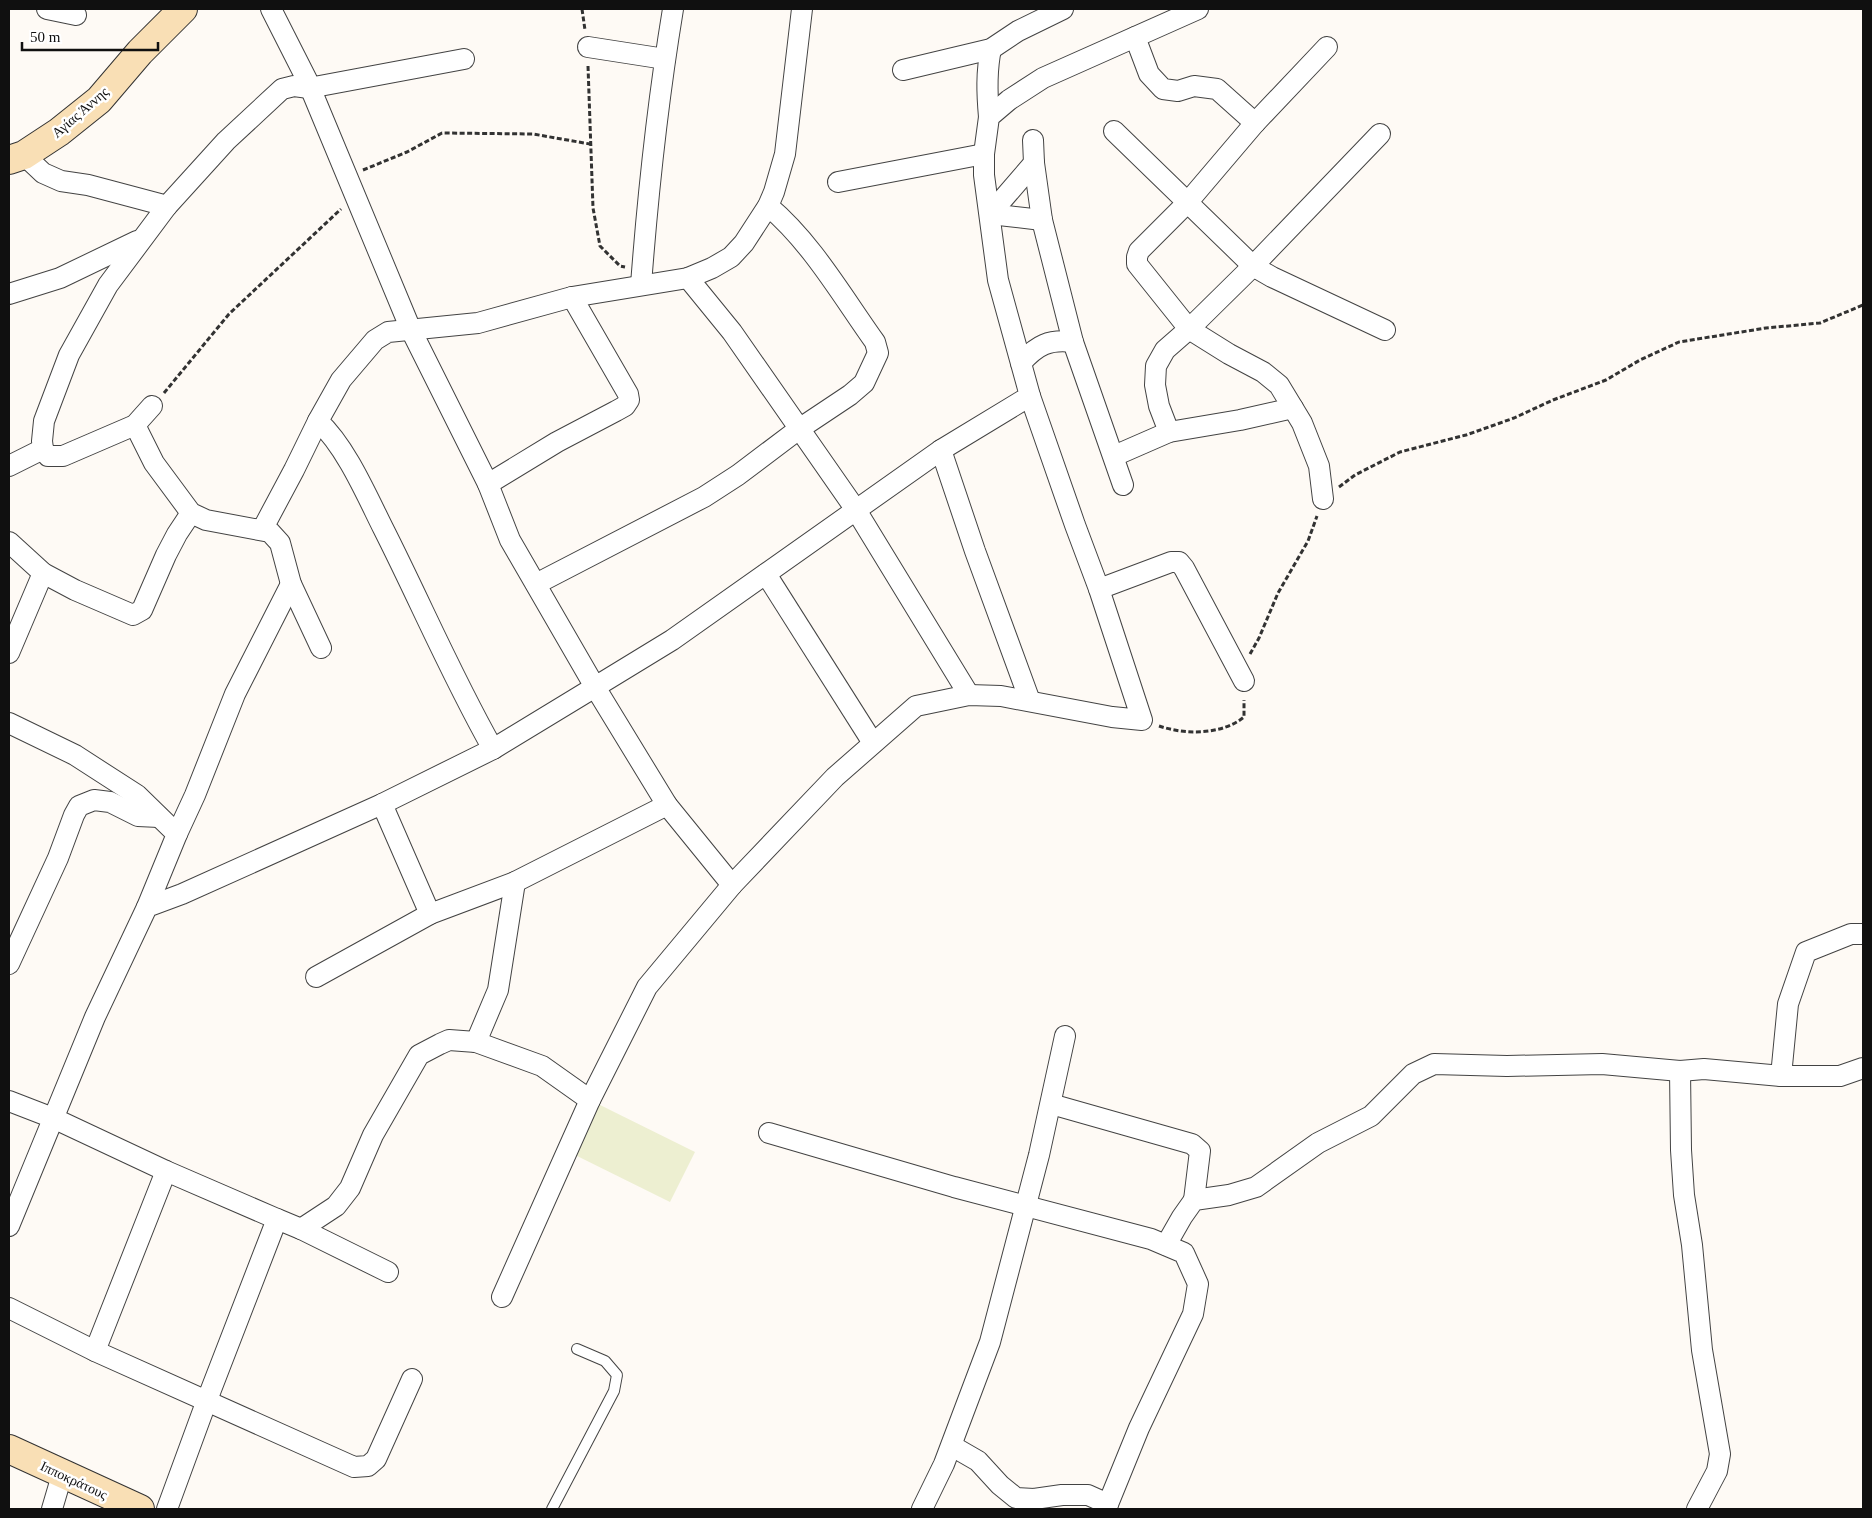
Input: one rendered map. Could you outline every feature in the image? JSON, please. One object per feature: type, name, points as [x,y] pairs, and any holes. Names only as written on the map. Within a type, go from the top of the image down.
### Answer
[{"type":"street","points":[[47,9],[76,15]]},
{"type":"street","name":"Αγίας Άννης","points":[[16,157],[59,132],[99,100],[140,52],[183,9]]},
{"type":"street","points":[[271,9],[307,80],[411,330],[488,484],[510,540],[595,687],[667,804],[732,885]]},
{"type":"street","points":[[642,278],[653,156],[673,9]]},
{"type":"street","points":[[262,530],[341,380],[375,340],[388,332],[478,323],[642,278],[688,278],[712,268],[731,256],[744,243],[768,206],[786,154],[802,9]]},
{"type":"street","points":[[903,70],[991,49],[1018,31],[1063,9]]},
{"type":"street","points":[[989,117],[1009,100],[1043,78],[1198,9]]},
{"type":"street","points":[[1135,37],[1149,74],[1163,89],[1178,91],[1194,86],[1217,89],[1256,123]]},
{"type":"street","points":[[1323,499],[1318,466],[1302,423],[1279,385],[1263,372],[1229,354],[1189,329],[1137,264],[1137,257],[1139,251],[1187,203],[1256,123],[1327,47]]},
{"type":"street","points":[[588,48],[665,59]]},
{"type":"street","points":[[502,1297],[590,1100],[647,987],[732,885],[834,778],[916,706],[969,695],[1001,696],[1112,717],[1142,720],[1099,589],[1030,396],[998,280],[984,175],[984,154],[989,117],[988,63],[991,49]]},
{"type":"street","points":[[152,406],[135,426],[62,456],[48,456],[43,449],[44,421],[69,355],[108,285],[141,238],[167,206],[226,141],[282,89],[294,86],[309,88],[464,59]]},
{"type":"street","points":[[1114,131],[1252,266],[1385,330]]},
{"type":"street","points":[[1169,432],[1155,385],[1156,366],[1165,350],[1189,329],[1252,266],[1380,134]]},
{"type":"street","points":[[1033,140],[1034,163],[1042,220],[1073,342],[1123,484]]},
{"type":"street","points":[[838,182],[984,154]]},
{"type":"street","points":[[16,157],[61,181],[88,185],[167,206]]},
{"type":"street","points":[[990,214],[1034,163]]},
{"type":"street","points":[[536,584],[704,497],[738,475],[864,383],[878,352],[875,342],[821,265],[796,234],[768,206]]},
{"type":"street","points":[[990,214],[1042,220]]},
{"type":"street","points":[[9,294],[60,278],[141,238]]},
{"type":"street","points":[[688,278],[732,332],[856,510],[969,695]]},
{"type":"street","points":[[488,484],[556,442],[625,406],[629,400],[628,394],[572,297]]},
{"type":"street","points":[[1021,363],[1032,351],[1044,345],[1060,340],[1073,342]]},
{"type":"street","points":[[147,907],[182,894],[382,804],[493,749],[672,640],[941,450],[1030,396]]},
{"type":"street","points":[[1114,456],[1169,432],[1240,420],[1293,408]]},
{"type":"street","points":[[318,421],[327,429],[355,474],[468,704],[493,749]]},
{"type":"street","points":[[135,426],[154,463],[191,513],[206,520],[270,532],[280,543],[291,584],[321,648]]},
{"type":"street","points":[[9,466],[43,449]]},
{"type":"street","points":[[941,450],[975,551],[1030,701]]},
{"type":"street","points":[[9,542],[43,573],[75,590],[133,615],[142,610],[173,541],[191,513]]},
{"type":"street","points":[[1099,589],[1171,562],[1179,562],[1184,568],[1244,681]]},
{"type":"street","points":[[9,653],[43,573]]},
{"type":"street","points":[[766,574],[874,743]]},
{"type":"street","points":[[9,1226],[95,1016],[147,907],[195,795],[235,694],[291,584]]},
{"type":"street","points":[[9,723],[75,755],[137,795],[177,834]]},
{"type":"street","points":[[9,964],[58,858],[79,806],[94,800],[110,802],[138,816],[159,817]]},
{"type":"street","points":[[382,804],[430,914]]},
{"type":"street","points":[[316,978],[430,914],[514,882],[667,804]]},
{"type":"street","points":[[476,1042],[498,990],[514,882]]},
{"type":"street","points":[[1780,1076],[1788,1004],[1806,952],[1851,934],[1863,934]]},
{"type":"street","points":[[922,1509],[952,1446],[990,1342],[1008,1281],[1025,1206],[1040,1156],[1065,1036]]},
{"type":"street","points":[[301,1229],[336,1206],[350,1188],[373,1135],[419,1055],[449,1040],[476,1042],[542,1066],[590,1100]]},
{"type":"street","points":[[1194,1200],[1229,1195],[1256,1186],[1318,1143],[1371,1116],[1412,1074],[1434,1064],[1507,1066],[1602,1064],[1680,1071],[1704,1069],[1780,1076],[1840,1076],[1863,1068]]},
{"type":"street","points":[[1680,1071],[1681,1150],[1684,1195],[1692,1245],[1702,1350],[1720,1454],[1717,1471],[1697,1509]]},
{"type":"street","points":[[9,1101],[53,1118],[166,1171],[301,1229],[388,1272]]},
{"type":"street","points":[[1050,1104],[1192,1144],[1200,1151],[1194,1200],[1166,1245]]},
{"type":"street","points":[[769,1133],[954,1187],[1152,1239],[1184,1253],[1198,1284],[1193,1314],[1139,1428],[1107,1507],[1088,1495],[1062,1495],[1034,1499],[1016,1498],[1000,1485],[978,1461],[952,1446]]},
{"type":"street","points":[[95,1351],[166,1171]]},
{"type":"street","points":[[167,1509],[206,1400],[277,1220]]},
{"type":"street","points":[[9,1308],[95,1351],[354,1467],[362,1468],[368,1466],[376,1458],[412,1379]]},
{"type":"street","name":"Ιπποκράτους","points":[[9,1449],[62,1475],[140,1509]]},
{"type":"street","points":[[52,1509],[62,1475]]},
{"type":"lane","points":[[552,1509],[614,1391],[617,1375],[606,1361],[577,1349]]},
{"type":"path","points":[[588,48],[593,208],[600,246],[620,266],[642,278]]},
{"type":"path","points":[[347,176],[407,152],[442,133],[533,134],[590,144]]},
{"type":"path","points":[[152,406],[229,314],[343,207],[356,200]]},
{"type":"path","points":[[1142,720],[1164,727],[1201,732],[1235,725],[1244,717],[1244,681],[1247,660],[1259,638],[1278,593],[1308,541],[1323,499],[1355,475],[1400,452],[1466,435],[1514,418],[1553,400],[1606,380],[1640,360],[1678,342],[1766,328],[1820,323],[1863,305]]},
{"type":"green space","points":[[594,1102],[695,1152],[670,1202],[569,1152]]}]
